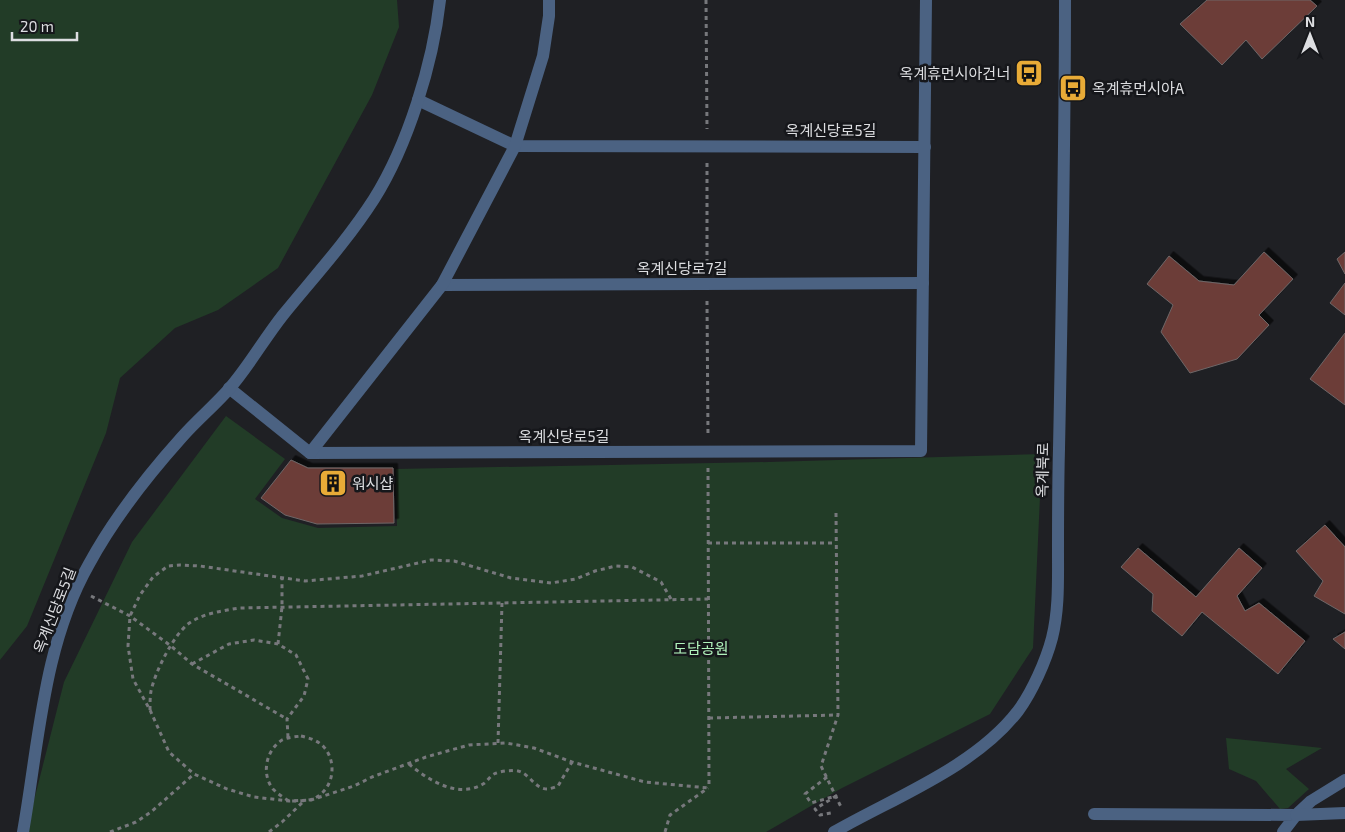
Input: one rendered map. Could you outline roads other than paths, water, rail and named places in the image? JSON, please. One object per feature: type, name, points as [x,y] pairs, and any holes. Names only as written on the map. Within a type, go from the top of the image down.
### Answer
[{"type":"street","name":"옥계신당로5길","points":[[23,832],[51,659],[63,622],[88,564],[141,485],[182,437],[229,388],[282,316],[333,257],[375,198],[398,154],[418,100],[434,43],[440,0]]},
{"type":"street","points":[[229,388],[310,453],[442,285],[515,146],[543,56],[549,16],[549,0]]},
{"type":"street","points":[[923,283],[926,0]]},
{"type":"street","name":"옥계북로","points":[[834,832],[933,779],[981,750],[1003,730],[1024,701],[1040,672],[1052,639],[1058,591],[1058,496],[1065,170],[1065,0]]},
{"type":"street","name":"옥계신당로5길","points":[[418,100],[515,146],[925,147]]},
{"type":"street","name":"옥계신당로5길","points":[[310,453],[921,451],[923,283]]},
{"type":"street","name":"옥계신당로7길","points":[[442,285],[923,283]]},
{"type":"street","points":[[1283,832],[1296,815],[1311,802],[1345,780]]},
{"type":"street","points":[[1094,814],[1345,814]]},
{"type":"place","name":"옥계휴먼시아건너","points":[[1029,73]]},
{"type":"place","name":"옥계휴먼시아A","points":[[1073,88]]},
{"type":"place","name":"워시샵","points":[[333,483]]},
{"type":"park label","name":"도담공원","points":[[701,648]]}]
